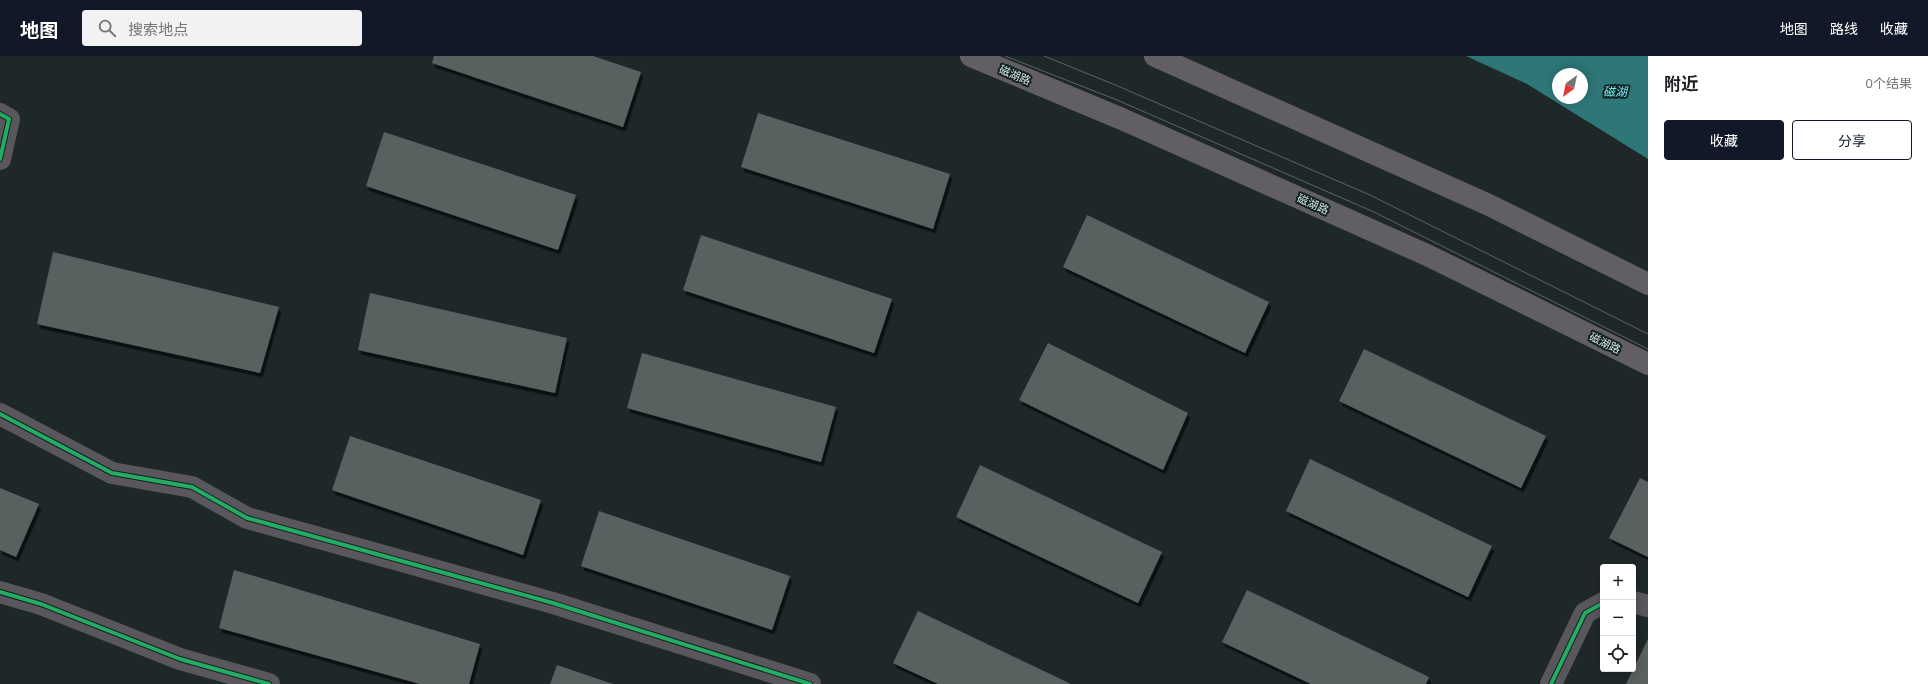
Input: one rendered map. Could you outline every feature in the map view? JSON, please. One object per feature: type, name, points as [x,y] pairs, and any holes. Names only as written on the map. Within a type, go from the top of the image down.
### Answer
[{"type":"main road","name":"磁湖路","points":[[971,56],[1122,119],[1427,254],[1648,364]]},
{"type":"main road","points":[[1155,56],[1489,205],[1648,284]]},
{"type":"street","points":[[0,114],[9,119],[0,159]]},
{"type":"street","points":[[0,414],[112,473],[192,487],[247,518],[553,603],[810,684]]},
{"type":"street","points":[[0,592],[41,604],[180,659],[269,684]]},
{"type":"street","points":[[1636,603],[1648,606]]},
{"type":"street","points":[[1559,681],[1585,612],[1600,604]]},
{"type":"water","name":"磁湖","points":[[1466,56],[1648,56],[1648,159],[1559,104],[1588,104],[1588,68],[1552,68],[1552,99],[1527,84]]},
{"type":"building","points":[[434,56],[593,56],[641,72],[623,127],[432,63]]},
{"type":"building","points":[[758,113],[950,174],[933,229],[741,167]]},
{"type":"building","points":[[384,132],[576,195],[558,250],[366,186]]},
{"type":"building","points":[[1087,215],[1269,302],[1245,353],[1063,267]]},
{"type":"building","points":[[701,235],[892,299],[874,353],[683,290]]},
{"type":"building","points":[[53,252],[279,307],[260,373],[37,324]]},
{"type":"building","points":[[370,293],[567,338],[555,393],[358,350]]},
{"type":"building","points":[[1048,343],[1188,413],[1163,470],[1019,400]]},
{"type":"building","points":[[1364,349],[1546,436],[1521,488],[1339,401]]},
{"type":"building","points":[[642,353],[836,407],[821,462],[627,408]]},
{"type":"building","points":[[350,436],[541,500],[523,555],[332,490]]},
{"type":"building","points":[[1310,459],[1492,546],[1468,597],[1286,511]]},
{"type":"building","points":[[980,465],[1162,552],[1138,603],[956,517]]},
{"type":"building","points":[[1640,478],[1648,482],[1648,557],[1609,538]]},
{"type":"building","points":[[0,488],[39,504],[16,557],[0,550]]},
{"type":"building","points":[[599,511],[790,576],[772,630],[581,566]]},
{"type":"building","points":[[234,570],[480,644],[469,684],[420,684],[219,628]]},
{"type":"building","points":[[1247,590],[1429,677],[1426,684],[1311,684],[1222,642]]},
{"type":"building","points":[[918,611],[1071,684],[938,684],[893,663]]},
{"type":"building","points":[[1648,639],[1648,684],[1626,684],[1632,672],[1636,672],[1636,664]]},
{"type":"building","points":[[557,665],[613,684],[550,684]]},
{"type":"tram line","points":[[1005,56],[1117,100],[1374,212],[1648,349]]},
{"type":"tram line","points":[[1044,56],[1113,84],[1370,195],[1648,334]]},
{"type":"cycle path","points":[[0,114],[9,119],[0,159]]},
{"type":"cycle path","points":[[0,414],[112,473],[192,487],[247,518],[553,603],[810,684]]},
{"type":"cycle path","points":[[0,592],[41,604],[180,659],[269,684]]},
{"type":"cycle path","points":[[1551,684],[1585,613],[1600,605]]}]
